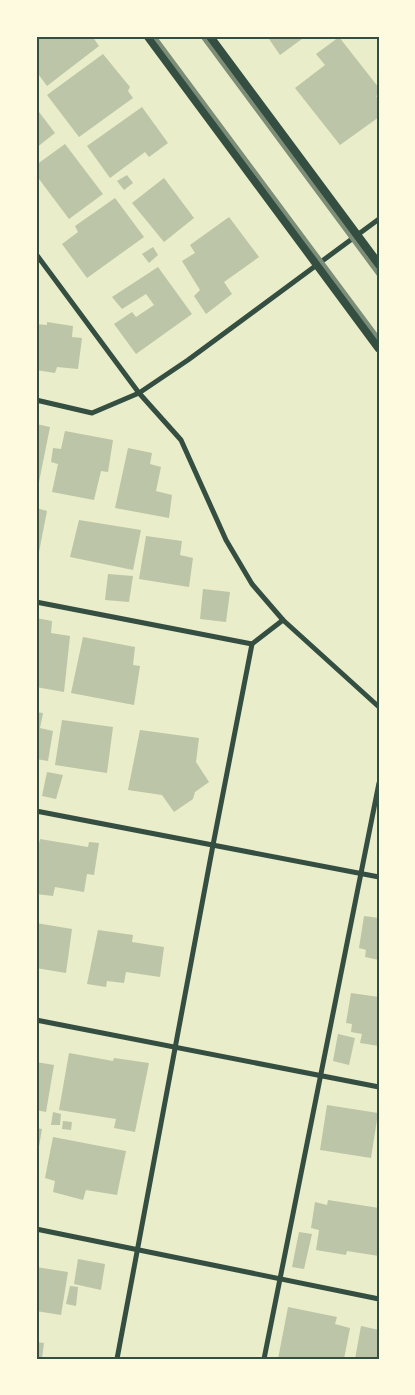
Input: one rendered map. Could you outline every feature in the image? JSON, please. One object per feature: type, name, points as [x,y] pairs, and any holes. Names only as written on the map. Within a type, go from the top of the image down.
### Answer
[{"type":"street","points":[[148,36],[379,348]]},
{"type":"street","points":[[209,36],[379,265]]},
{"type":"street","points":[[36,400],[92,413],[140,393],[188,360],[379,219]]},
{"type":"street","points":[[36,254],[140,393],[181,440],[226,540],[252,584],[283,620],[379,707]]},
{"type":"street","points":[[36,602],[252,644]]},
{"type":"street","points":[[117,1359],[252,644],[283,620]]},
{"type":"street","points":[[264,1359],[379,784]]},
{"type":"street","points":[[36,811],[379,877]]},
{"type":"street","points":[[36,1020],[379,1087]]},
{"type":"street","points":[[36,1228],[379,1299]]},
{"type":"building","points":[[36,36],[92,36],[99,46],[47,86],[36,71]]},
{"type":"building","points":[[267,36],[306,36],[280,55]]},
{"type":"building","points":[[339,37],[379,88],[379,94],[376,96],[379,100],[379,117],[340,145],[295,88],[325,65],[316,54]]},
{"type":"building","points":[[103,54],[130,87],[128,91],[133,98],[79,137],[47,95]]},
{"type":"building","points":[[142,107],[168,143],[149,157],[145,152],[110,178],[87,146]]},
{"type":"building","points":[[36,108],[55,133],[36,148]]},
{"type":"building","points":[[65,144],[103,194],[69,219],[36,175],[36,165]]},
{"type":"building","points":[[127,175],[133,183],[124,190],[117,181]]},
{"type":"building","points":[[164,178],[194,218],[164,242],[132,203]]},
{"type":"building","points":[[115,198],[144,237],[87,278],[62,244],[78,232],[75,226]]},
{"type":"building","points":[[229,217],[259,257],[224,282],[232,294],[206,314],[194,296],[200,290],[182,261],[195,253],[190,245]]},
{"type":"building","points":[[153,247],[158,255],[149,263],[142,254]]},
{"type":"building","points":[[158,267],[192,314],[136,354],[114,324],[132,312],[136,317],[154,305],[146,294],[122,309],[112,297]]},
{"type":"building","points":[[47,322],[73,326],[72,337],[82,338],[78,369],[57,367],[55,373],[36,370],[36,324],[47,325]]},
{"type":"building","points":[[36,424],[50,427],[37,492],[36,492]]},
{"type":"building","points":[[65,431],[113,440],[108,472],[101,471],[94,500],[52,492],[58,464],[51,462],[53,448],[61,449]]},
{"type":"building","points":[[128,448],[152,453],[150,464],[161,467],[156,491],[172,495],[169,518],[115,508]]},
{"type":"building","points":[[36,508],[47,511],[39,552],[36,552]]},
{"type":"building","points":[[79,520],[141,530],[133,570],[70,557]]},
{"type":"building","points":[[146,536],[182,541],[180,555],[193,558],[189,587],[139,579]]},
{"type":"building","points":[[108,574],[133,576],[129,602],[105,600]]},
{"type":"building","points":[[203,589],[230,592],[226,622],[200,619]]},
{"type":"building","points":[[36,618],[52,621],[51,633],[70,636],[64,692],[36,687]]},
{"type":"building","points":[[83,637],[135,647],[133,665],[140,666],[134,705],[71,693]]},
{"type":"building","points":[[36,712],[43,713],[40,728],[53,731],[48,761],[36,759]]},
{"type":"building","points":[[62,720],[113,727],[107,773],[55,765]]},
{"type":"building","points":[[140,730],[199,738],[196,762],[209,782],[195,792],[193,799],[174,812],[162,795],[128,790]]},
{"type":"building","points":[[47,772],[63,775],[56,799],[42,796]]},
{"type":"building","points":[[40,839],[88,847],[89,842],[99,843],[94,875],[87,874],[84,892],[55,887],[53,896],[36,894],[36,848],[38,848]]},
{"type":"building","points":[[364,916],[379,918],[379,960],[365,957],[366,950],[359,948]]},
{"type":"building","points":[[36,923],[72,929],[66,973],[36,968]]},
{"type":"building","points":[[98,930],[133,935],[132,942],[164,947],[160,977],[126,972],[124,983],[107,981],[106,987],[87,984]]},
{"type":"building","points":[[351,993],[379,997],[379,1046],[360,1043],[362,1034],[351,1032],[352,1024],[346,1023]]},
{"type":"building","points":[[338,1034],[355,1038],[349,1065],[333,1061]]},
{"type":"building","points":[[69,1053],[113,1061],[114,1058],[149,1063],[135,1132],[114,1128],[116,1119],[59,1110]]},
{"type":"building","points":[[36,1062],[54,1065],[46,1112],[36,1110]]},
{"type":"building","points":[[327,1105],[378,1113],[371,1158],[320,1150]]},
{"type":"building","points":[[53,1112],[61,1114],[60,1125],[51,1125]]},
{"type":"building","points":[[63,1121],[72,1122],[71,1130],[62,1129]]},
{"type":"building","points":[[36,1128],[42,1129],[37,1158],[36,1158]]},
{"type":"building","points":[[53,1137],[126,1151],[117,1195],[86,1190],[83,1200],[53,1192],[55,1181],[45,1178]]},
{"type":"building","points":[[328,1200],[379,1208],[379,1256],[347,1251],[346,1255],[316,1250],[319,1230],[311,1228],[315,1202],[327,1205]]},
{"type":"building","points":[[299,1232],[312,1234],[304,1269],[292,1267]]},
{"type":"building","points":[[78,1259],[105,1264],[101,1290],[74,1284]]},
{"type":"building","points":[[36,1267],[68,1272],[61,1315],[36,1311]]},
{"type":"building","points":[[70,1286],[78,1287],[76,1306],[66,1304]]},
{"type":"building","points":[[288,1307],[337,1317],[335,1324],[350,1328],[344,1359],[278,1359]]},
{"type":"building","points":[[361,1326],[379,1330],[379,1359],[355,1359]]},
{"type":"building","points":[[36,1342],[44,1343],[42,1359],[36,1359]]},
{"type":"railway","points":[[154,36],[379,339]]},
{"type":"railway","points":[[202,36],[379,275]]}]
